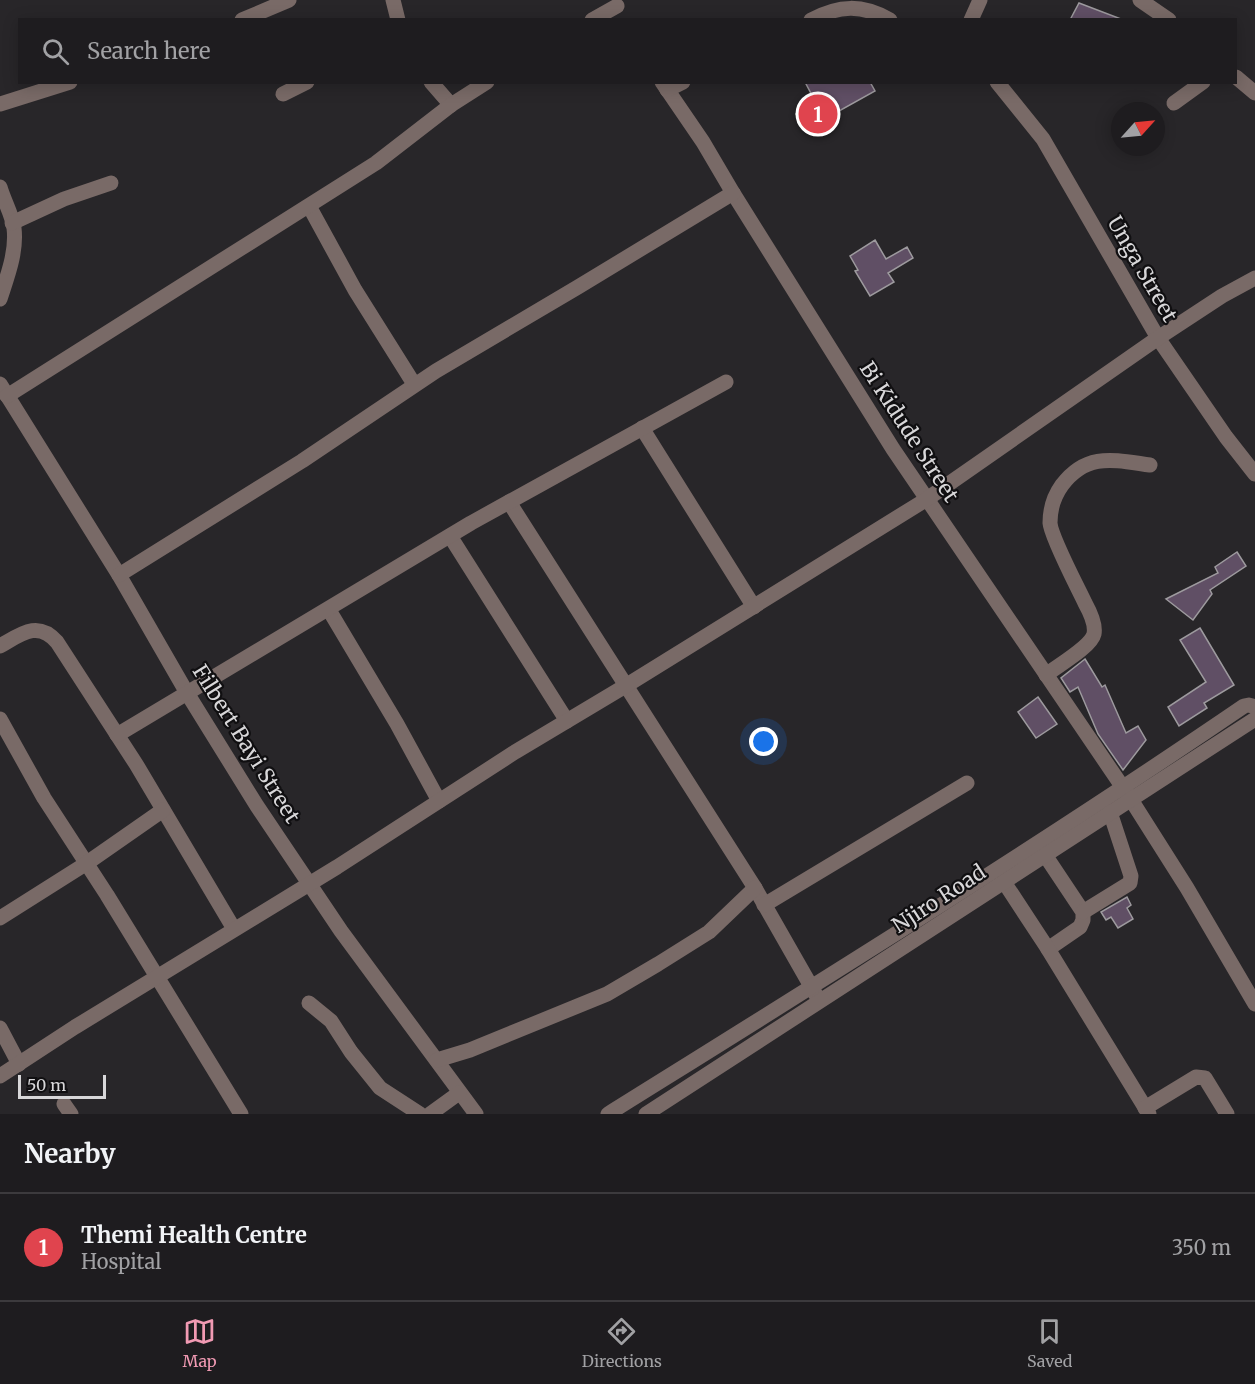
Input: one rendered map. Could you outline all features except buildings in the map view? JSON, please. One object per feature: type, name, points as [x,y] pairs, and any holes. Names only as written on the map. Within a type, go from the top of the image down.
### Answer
[{"type":"street","points":[[247,18],[289,0]]},
{"type":"street","points":[[393,0],[398,18]]},
{"type":"street","points":[[972,18],[980,0]]},
{"type":"street","points":[[1140,0],[1167,18]]},
{"type":"street","points":[[815,18],[822,14],[860,7],[876,11],[887,18]]},
{"type":"street","points":[[596,18],[618,8]]},
{"type":"street","points":[[1237,78],[1255,93]]},
{"type":"street","points":[[0,104],[64,84]]},
{"type":"street","points":[[283,94],[303,84]]},
{"type":"street","points":[[432,84],[451,105]]},
{"type":"street","points":[[3,390],[309,206],[376,163],[451,105],[484,84]]},
{"type":"street","name":"Unga Street","points":[[999,84],[1043,139],[1158,338],[1226,437],[1255,474]]},
{"type":"street","points":[[1174,103],[1200,84]]},
{"type":"street","name":"Bi Kidude Street","points":[[665,86],[703,142],[871,414],[1127,793],[1255,1004]]},
{"type":"street","points":[[12,223],[64,199],[111,183]]},
{"type":"street","points":[[0,187],[12,223],[13,253],[0,299]]},
{"type":"street","points":[[119,575],[302,461],[414,384],[733,193]]},
{"type":"street","points":[[309,206],[355,290],[414,384]]},
{"type":"street","points":[[0,1076],[310,883],[506,757],[627,685],[927,499],[1158,338],[1222,296],[1255,278]]},
{"type":"street","points":[[117,735],[450,536],[726,382]]},
{"type":"street","name":"Filbert Bayi Street","points":[[3,390],[119,575],[238,777],[360,956],[476,1114]]},
{"type":"street","points":[[642,428],[754,607]]},
{"type":"street","points":[[1046,675],[1088,644],[1094,637],[1095,631],[1090,614],[1051,530],[1052,505],[1058,490],[1069,476],[1088,463],[1110,460],[1150,465]]},
{"type":"street","points":[[509,502],[755,888],[815,994]]},
{"type":"street","points":[[450,536],[567,721]]},
{"type":"street","points":[[329,610],[397,724],[439,801]]},
{"type":"street","points":[[0,646],[20,635],[36,630],[44,631],[51,636],[76,670],[117,735],[234,929]]},
{"type":"street","points":[[608,1114],[815,994],[1127,793],[1244,706],[1255,707]]},
{"type":"street","points":[[0,719],[44,798],[87,862],[241,1114]]},
{"type":"street","name":"Njiro Road","points":[[646,1114],[815,994],[1004,882],[1110,812],[1127,793],[1255,719]]},
{"type":"street","points":[[764,905],[967,783]]},
{"type":"street","points":[[0,918],[163,810]]},
{"type":"street","points":[[1083,912],[1130,883],[1131,876],[1110,812]]},
{"type":"street","points":[[1045,855],[1083,912],[1080,927],[1048,949]]},
{"type":"street","points":[[1004,882],[1048,949],[1147,1111],[1200,1076],[1205,1078],[1227,1114]]},
{"type":"street","points":[[437,1060],[470,1050],[606,994],[709,932],[755,888]]},
{"type":"street","points":[[309,1004],[331,1021],[351,1052],[380,1088],[420,1114]]},
{"type":"street","points":[[0,1028],[19,1064]]},
{"type":"street","points":[[430,1114],[459,1093]]},
{"type":"place","name":"Themi Health Centre","points":[[818,114]]}]
